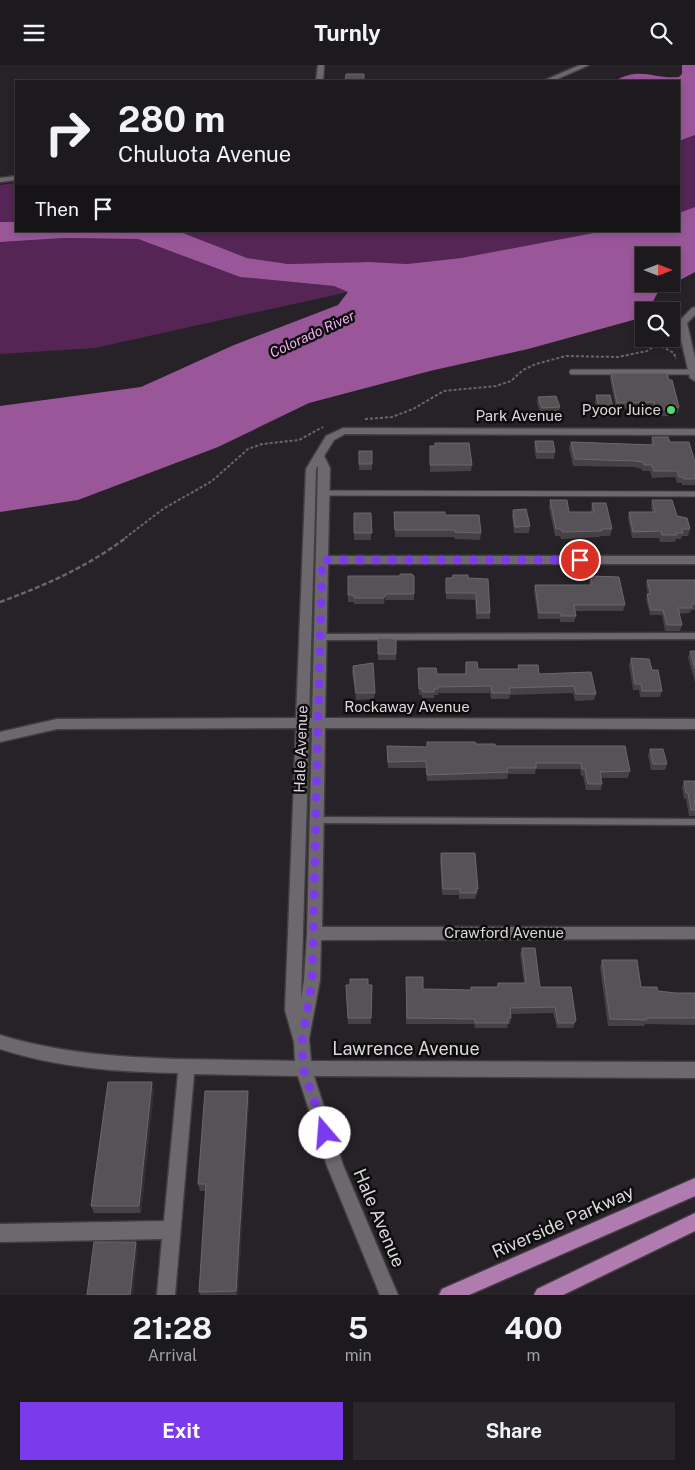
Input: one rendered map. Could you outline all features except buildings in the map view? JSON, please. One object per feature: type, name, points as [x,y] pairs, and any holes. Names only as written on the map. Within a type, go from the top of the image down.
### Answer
[{"type":"main road","name":"Riverside Parkway","points":[[448,1295],[695,1187]]},
{"type":"main road","points":[[543,1295],[695,1222]]},
{"type":"street","points":[[320,80],[321,65]]},
{"type":"street","points":[[549,80],[586,65]]},
{"type":"street","points":[[0,180],[15,178]]},
{"type":"street","points":[[693,311],[682,323],[694,375]]},
{"type":"street","name":"Park Avenue","points":[[343,431],[695,432]]},
{"type":"street","name":"Hale Avenue","points":[[302,1041],[292,1010],[312,469],[330,438],[343,431]]},
{"type":"street","name":"Hale Avenue","points":[[319,457],[325,467],[314,934],[312,980],[302,1041],[303,1068],[335,1166],[389,1295]]},
{"type":"street","points":[[322,560],[695,560]]},
{"type":"street","name":"Rockaway Avenue","points":[[0,737],[57,724],[91,723],[695,724]]},
{"type":"street","name":"Crawford Avenue","points":[[314,934],[695,933]]},
{"type":"street","name":"Lawrence Avenue","points":[[0,1042],[31,1052],[71,1059],[187,1065],[303,1068],[695,1070]]},
{"type":"street","points":[[166,1295],[187,1065]]},
{"type":"street","points":[[0,1233],[172,1230]]},
{"type":"lane","points":[[572,372],[681,372],[694,375]]},
{"type":"lane","points":[[324,493],[695,494]]},
{"type":"lane","points":[[320,637],[695,636]]},
{"type":"lane","points":[[316,820],[695,822]]},
{"type":"path","points":[[357,420],[392,417],[413,409],[444,391],[496,386],[511,381],[523,370],[536,364],[566,356],[618,357],[647,351],[653,347]]},
{"type":"path","points":[[663,347],[674,353],[681,372]]},
{"type":"path","points":[[0,602],[43,586],[100,557],[163,509],[186,498],[212,481],[248,449],[262,443],[299,441],[324,427]]},
{"type":"shaded area","points":[[695,135],[695,207],[680,213],[680,141]]},
{"type":"shaded area","points":[[15,183],[15,222],[0,222],[0,185]]},
{"type":"shaded area","points":[[181,232],[599,232],[461,258],[407,264],[369,262],[288,264],[247,258]]},
{"type":"shaded area","points":[[65,238],[138,239],[240,277],[334,286],[348,292],[95,348],[0,354],[0,242]]},
{"type":"water","points":[[682,65],[695,65],[695,135],[680,141],[680,80],[616,80],[632,74],[679,77],[682,74]]},
{"type":"water","name":"Colorado River","points":[[695,207],[695,272],[680,280],[680,247],[635,247],[635,293],[657,293],[653,302],[635,302],[635,319],[528,349],[430,371],[309,403],[218,447],[78,500],[0,512],[0,406],[141,387],[234,345],[338,305],[348,292],[334,286],[240,277],[138,239],[65,238],[0,242],[0,222],[15,222],[15,232],[181,232],[247,258],[288,264],[369,262],[407,264],[461,258],[599,232],[680,232],[680,213]]},
{"type":"place","name":"Pyoor Juice","points":[[671,410]]},
{"type":"route","points":[[325,1133],[303,1068],[302,1041],[312,980],[314,934],[322,560],[580,560]]}]
